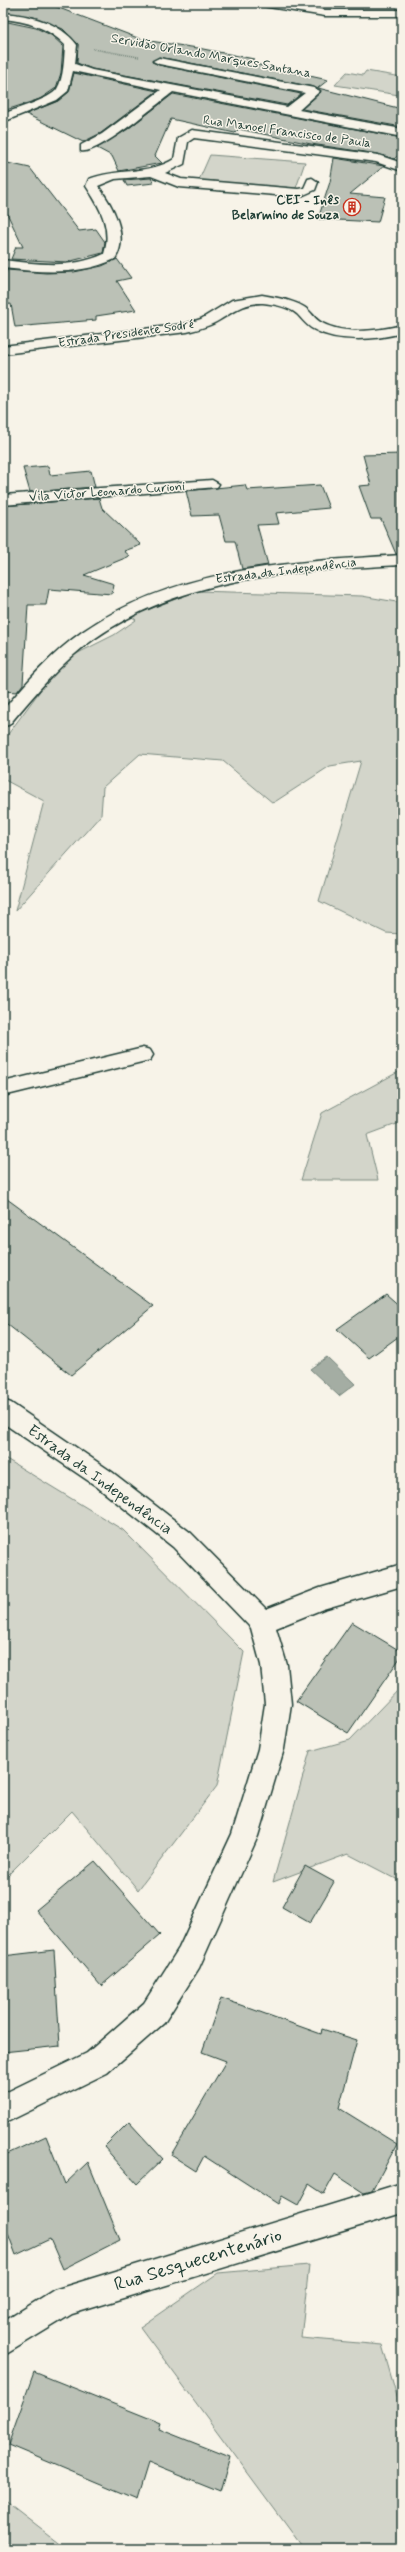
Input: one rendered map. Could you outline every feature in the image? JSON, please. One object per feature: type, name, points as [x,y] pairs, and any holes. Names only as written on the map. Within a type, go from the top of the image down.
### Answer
[{"type":"street","points":[[262,3],[325,13],[402,13]]},
{"type":"street","points":[[3,16],[20,18],[54,30],[71,45],[69,66],[62,91],[53,98],[3,118]]},
{"type":"street","name":"Servidão Orlando Marques Santana","points":[[159,61],[314,91]]},
{"type":"street","name":"Rua Manoel Francisco de Paula","points":[[69,66],[89,73],[402,133]]},
{"type":"street","points":[[314,91],[326,82]]},
{"type":"street","points":[[85,148],[106,137],[170,89]]},
{"type":"street","name":"Servidão Orlando Marques Santana","points":[[290,111],[314,91]]},
{"type":"street","name":"Rua Manoel Francisco de Paula","points":[[3,264],[71,267],[91,265],[110,256],[115,239],[108,210],[92,186],[93,182],[111,176],[152,172],[180,161],[182,141],[192,134],[378,159],[402,167]]},
{"type":"street","points":[[152,172],[179,183],[299,193],[309,190],[312,182]]},
{"type":"street","name":"Estrada Presidente Sodré","points":[[3,350],[186,328],[206,322],[237,303],[250,300],[287,304],[300,310],[317,326],[346,334],[378,335],[402,329]]},
{"type":"street","name":"Vila Victor Leonardo Curioni","points":[[3,500],[212,484]]},
{"type":"street","name":"Estrada da Independência","points":[[3,721],[51,665],[75,645],[109,620],[161,594],[237,575],[342,563],[402,560]]},
{"type":"street","points":[[3,1089],[143,1055]]},
{"type":"street","name":"Estrada da Independência","points":[[3,1410],[57,1449],[104,1479],[182,1540],[262,1622],[274,1665],[278,1704],[271,1749],[245,1836],[189,1958],[154,2013],[97,2063],[3,2109]]},
{"type":"street","points":[[262,1622],[320,1599],[402,1575]]},
{"type":"street","name":"Rua Sesquecentenário","points":[[3,2340],[65,2301],[402,2198]]},
{"type":"path","name":"Servidão Orlando Marques Santana","points":[[71,45],[159,61]]},
{"type":"shaded area","points":[[366,71],[402,77],[402,92],[399,95],[335,85],[347,72],[363,75]]},
{"type":"shaded area","points":[[210,155],[305,162],[296,188],[199,180]]},
{"type":"shaded area","points":[[197,591],[362,596],[402,603],[402,934],[386,933],[319,901],[361,761],[330,766],[273,803],[223,761],[140,754],[103,787],[101,815],[15,911],[44,801],[3,779],[3,741],[62,661],[114,635],[136,620],[131,616]]},
{"type":"shaded area","points":[[402,1070],[402,1122],[367,1135],[378,1180],[301,1180],[322,1113]]},
{"type":"shaded area","points":[[327,1357],[355,1384],[339,1396],[310,1369]]},
{"type":"shaded area","points":[[3,1457],[123,1530],[244,1652],[217,1786],[138,1890],[72,1811],[3,1880]]},
{"type":"shaded area","points":[[402,1686],[402,1882],[348,1854],[273,1882],[310,1751],[350,1740]]},
{"type":"shaded area","points":[[309,2265],[301,2338],[382,2345],[402,2414],[402,2549],[304,2549],[140,2327],[218,2273]]},
{"type":"shaded area","points":[[3,2500],[67,2549],[3,2549]]},
{"type":"building","points":[[3,3],[46,3],[143,40],[198,48],[254,59],[250,63],[328,80],[318,88],[402,109],[402,127],[302,109],[321,92],[314,87],[159,57],[152,62],[159,65],[301,94],[287,105],[92,69],[77,63],[78,44],[63,29],[34,17],[3,12]]},
{"type":"building","points":[[3,21],[36,28],[51,35],[63,46],[61,73],[56,88],[40,99],[3,111]]},
{"type":"building","points":[[74,73],[157,91],[101,133],[83,142],[26,114],[58,101],[69,92]]},
{"type":"building","points":[[173,94],[402,138],[402,152],[394,159],[378,154],[311,144],[239,129],[235,133],[171,119],[155,156],[162,163],[119,171],[112,156],[97,148],[128,129]]},
{"type":"building","points":[[334,158],[384,166],[350,194],[385,197],[378,222],[318,219],[330,182]]},
{"type":"building","points":[[3,162],[30,168],[79,231],[96,229],[105,242],[103,253],[67,262],[11,259],[16,247],[23,247],[3,205]]},
{"type":"building","points":[[151,178],[154,183],[127,186],[124,180]]},
{"type":"building","points":[[117,259],[131,278],[117,281],[136,310],[96,316],[96,320],[15,327],[11,304],[3,305],[3,280],[7,270],[46,273],[74,272],[102,266]]},
{"type":"building","points":[[402,454],[402,554],[396,554],[381,519],[371,519],[359,486],[371,485],[363,455]]},
{"type":"building","points":[[48,466],[50,475],[91,471],[95,487],[30,492],[23,468]]},
{"type":"building","points":[[245,485],[247,490],[320,485],[329,508],[276,513],[279,524],[257,525],[268,565],[242,569],[235,541],[226,541],[219,515],[192,516],[186,491]]},
{"type":"building","points":[[99,498],[102,508],[141,545],[124,551],[130,556],[84,575],[114,584],[112,594],[49,589],[46,605],[28,605],[23,684],[17,692],[3,691],[3,506]]},
{"type":"building","points":[[3,1196],[153,1306],[71,1375],[3,1321]]},
{"type":"building","points":[[386,1294],[402,1308],[402,1334],[369,1358],[337,1329]]},
{"type":"building","points":[[352,1622],[402,1652],[402,1655],[348,1733],[296,1701]]},
{"type":"building","points":[[95,1861],[160,1935],[101,1986],[36,1910]]},
{"type":"building","points":[[305,1866],[334,1882],[310,1923],[282,1907]]},
{"type":"building","points":[[54,1950],[60,2046],[3,2052],[3,1956]]},
{"type":"building","points":[[221,1998],[321,2034],[322,2029],[357,2040],[339,2108],[397,2144],[372,2191],[364,2193],[335,2174],[324,2194],[309,2184],[298,2205],[282,2196],[278,2204],[204,2156],[196,2171],[171,2155],[226,2061],[202,2052]]},
{"type":"building","points":[[129,2122],[163,2159],[137,2184],[104,2147]]},
{"type":"building","points":[[46,2136],[65,2184],[88,2162],[120,2240],[63,2269],[50,2239],[16,2255],[3,2220],[3,2156]]},
{"type":"building","points":[[34,2372],[161,2423],[159,2429],[230,2457],[220,2492],[148,2463],[137,2499],[8,2445]]},
{"type":"place","name":"CEI - Inês Belarmino de Souza","points":[[352,207]]}]
